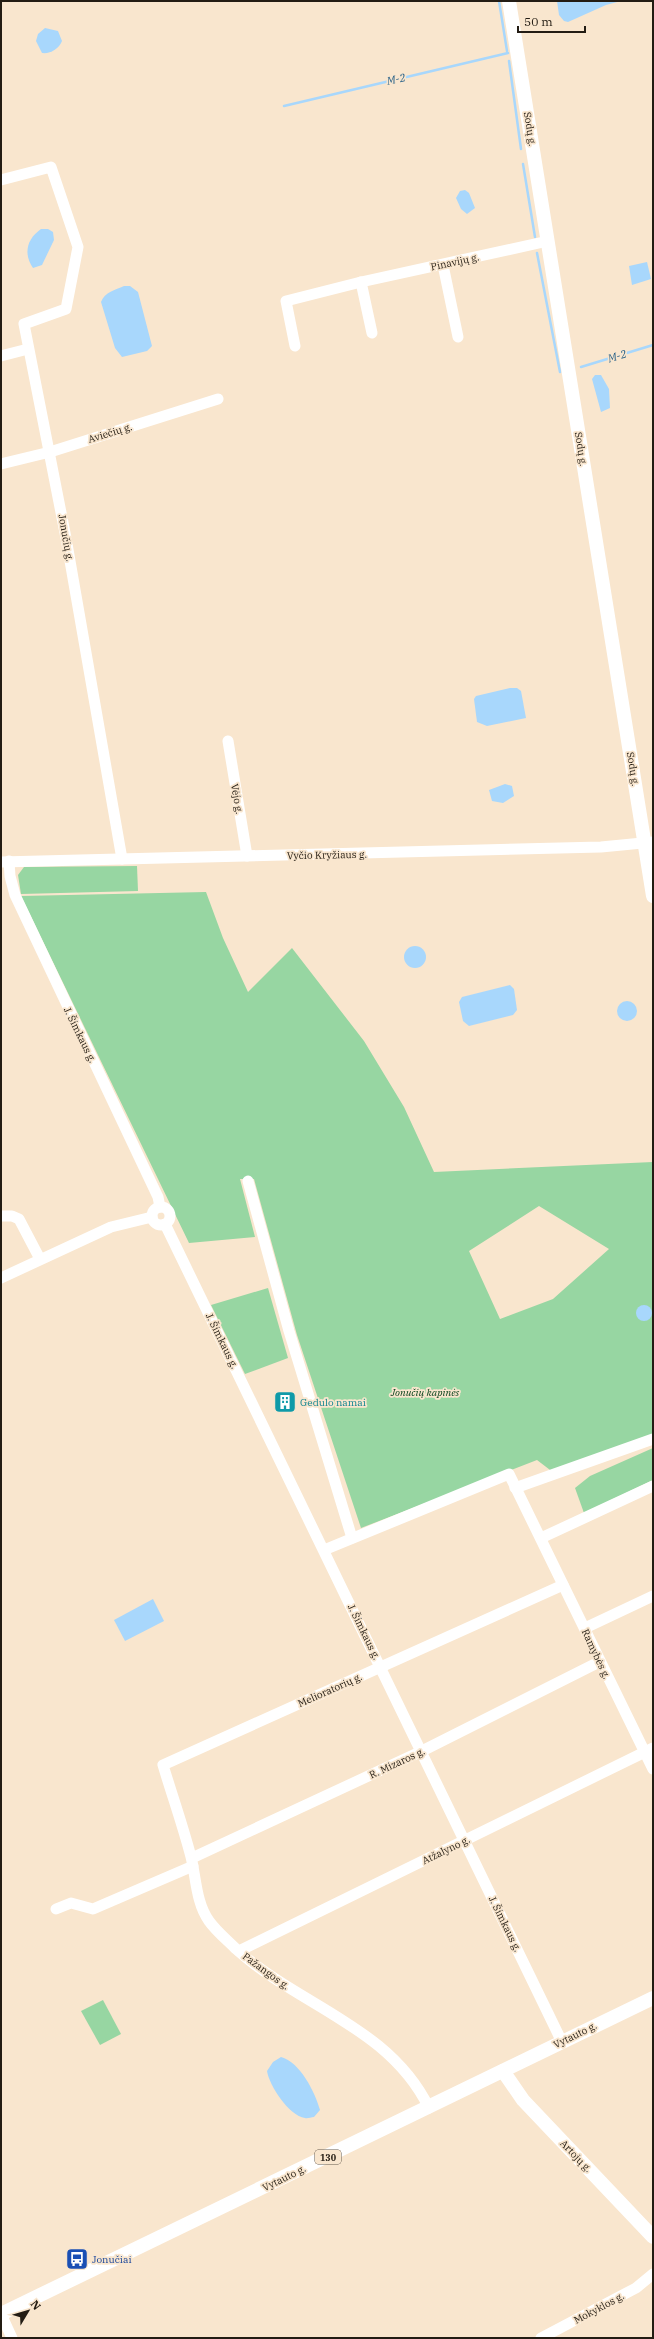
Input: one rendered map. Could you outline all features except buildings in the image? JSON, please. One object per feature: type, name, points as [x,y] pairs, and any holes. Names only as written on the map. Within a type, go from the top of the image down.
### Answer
[{"type":"main road","name":"Sodų g.","points":[[509,1],[649,842],[653,896]]},
{"type":"main road","name":"Vytauto g.","points":[[1,2314],[429,2108],[653,1998]]},
{"type":"main road","name":"Artojų g.","points":[[503,2071],[523,2100],[653,2237]]},
{"type":"street","name":"Jonučių g.","points":[[1,180],[51,167],[78,247],[66,309],[24,324],[50,452],[122,859]]},
{"type":"street","name":"Pinavijų g.","points":[[295,346],[286,301],[361,282],[548,241]]},
{"type":"street","points":[[443,265],[458,337]]},
{"type":"street","points":[[361,282],[372,333]]},
{"type":"street","points":[[1,356],[28,349]]},
{"type":"street","name":"Aviečių g.","points":[[1,464],[50,452],[218,399]]},
{"type":"street","name":"Vėjo g.","points":[[228,741],[247,856]]},
{"type":"street","name":"Vyčio Kryžiaus g.","points":[[5,862],[601,847],[649,842]]},
{"type":"street","name":"J. Šimkaus g.","points":[[5,862],[15,895],[26,922],[158,1197],[160,1207],[169,1212],[169,1220],[165,1224],[466,1841],[562,2042]]},
{"type":"street","points":[[248,1181],[289,1331],[352,1538],[324,1550]]},
{"type":"street","points":[[152,1217],[153,1212],[160,1207]]},
{"type":"street","points":[[1,1216],[12,1216],[20,1219],[40,1259]]},
{"type":"street","points":[[152,1217],[157,1223],[165,1224]]},
{"type":"street","points":[[1,1278],[110,1227],[152,1217]]},
{"type":"street","points":[[515,1488],[653,1439]]},
{"type":"street","name":"Ramybės g.","points":[[352,1538],[509,1474],[585,1628],[599,1662],[649,1750],[653,1770]]},
{"type":"street","points":[[541,1538],[653,1486]]},
{"type":"street","name":"Melioratorių g.","points":[[163,1764],[563,1585]]},
{"type":"street","points":[[585,1628],[653,1596]]},
{"type":"street","name":"R. Mizaros g.","points":[[56,1909],[71,1903],[93,1909],[422,1751],[599,1662]]},
{"type":"street","name":"Atžalyno g.","points":[[239,1951],[649,1750]]},
{"type":"street","name":"Pažangos g.","points":[[163,1764],[192,1862],[201,1906],[208,1920],[250,1962],[283,1984],[355,2027],[378,2045],[414,2081],[429,2108]]},
{"type":"street","name":"Mokyklos g.","points":[[541,2338],[623,2296],[653,2274]]},
{"type":"street","points":[[1,2314],[12,2338]]},
{"type":"green space","points":[[137,866],[138,891],[21,894],[18,875],[24,867]]},
{"type":"green space","name":"Jonučių kapinės","points":[[206,892],[223,938],[248,992],[292,948],[364,1041],[404,1107],[434,1172],[653,1162],[653,1435],[554,1473],[537,1460],[361,1528],[297,1335],[254,1179],[240,1179],[255,1237],[189,1243],[21,896]],"holes":[[[539,1206],[609,1249],[553,1299],[500,1319],[469,1251]]]},
{"type":"green space","points":[[268,1288],[288,1358],[245,1374],[211,1305]]},
{"type":"green space","points":[[653,1448],[653,1480],[584,1513],[575,1488],[590,1476]]},
{"type":"green space","points":[[103,2000],[121,2034],[100,2045],[81,2011]]},
{"type":"water","points":[[557,1],[621,1],[606,5],[568,22],[564,21],[559,15]]},
{"type":"water","points":[[45,28],[58,31],[62,41],[54,50],[48,53],[42,53],[36,41],[38,34]]},
{"type":"water","points":[[465,190],[469,193],[475,208],[467,214],[461,209],[456,198],[460,191]]},
{"type":"water","points":[[41,229],[48,229],[53,232],[54,240],[42,265],[33,268],[28,257],[28,247],[32,237]]},
{"type":"water","points":[[647,262],[651,279],[632,285],[629,266]]},
{"type":"water","points":[[124,286],[130,286],[138,292],[152,346],[147,351],[122,357],[115,348],[101,302],[105,296]]},
{"type":"water","points":[[595,375],[601,375],[609,389],[610,408],[601,412],[592,379]]},
{"type":"water","points":[[510,688],[517,688],[521,691],[526,718],[487,726],[477,722],[474,699],[476,696]]},
{"type":"water","points":[[505,784],[512,786],[514,796],[503,803],[492,801],[489,790]]},
{"type":"water","points":[[415,946],[423,949],[426,957],[423,965],[415,968],[407,965],[404,957],[407,949]]},
{"type":"water","points":[[510,985],[514,989],[517,1010],[513,1015],[469,1026],[463,1021],[459,1002],[462,997]]},
{"type":"water","points":[[627,1001],[634,1004],[637,1011],[634,1018],[627,1021],[620,1018],[617,1011],[620,1004]]},
{"type":"water","points":[[641,1305],[647,1305],[652,1310],[650,1319],[647,1321],[641,1321],[636,1316],[636,1310]]},
{"type":"water","points":[[153,1599],[164,1621],[125,1641],[114,1620]]},
{"type":"water","points":[[281,2057],[294,2065],[306,2079],[320,2110],[314,2117],[306,2118],[293,2112],[286,2106],[272,2084],[267,2071],[273,2062]]},
{"type":"waterway","points":[[499,1],[507,51]]},
{"type":"waterway","name":"M-2","points":[[284,106],[508,53]]},
{"type":"waterway","name":"M-2","points":[[509,61],[521,149]]},
{"type":"waterway","name":"M-2","points":[[523,164],[535,237]]},
{"type":"waterway","name":"M-2","points":[[537,253],[560,372]]},
{"type":"waterway","name":"M-2","points":[[581,367],[653,345]]},
{"type":"place","name":"Gedulo namai","points":[[285,1402]]},
{"type":"place","name":"Jonučiai","points":[[77,2259]]}]
